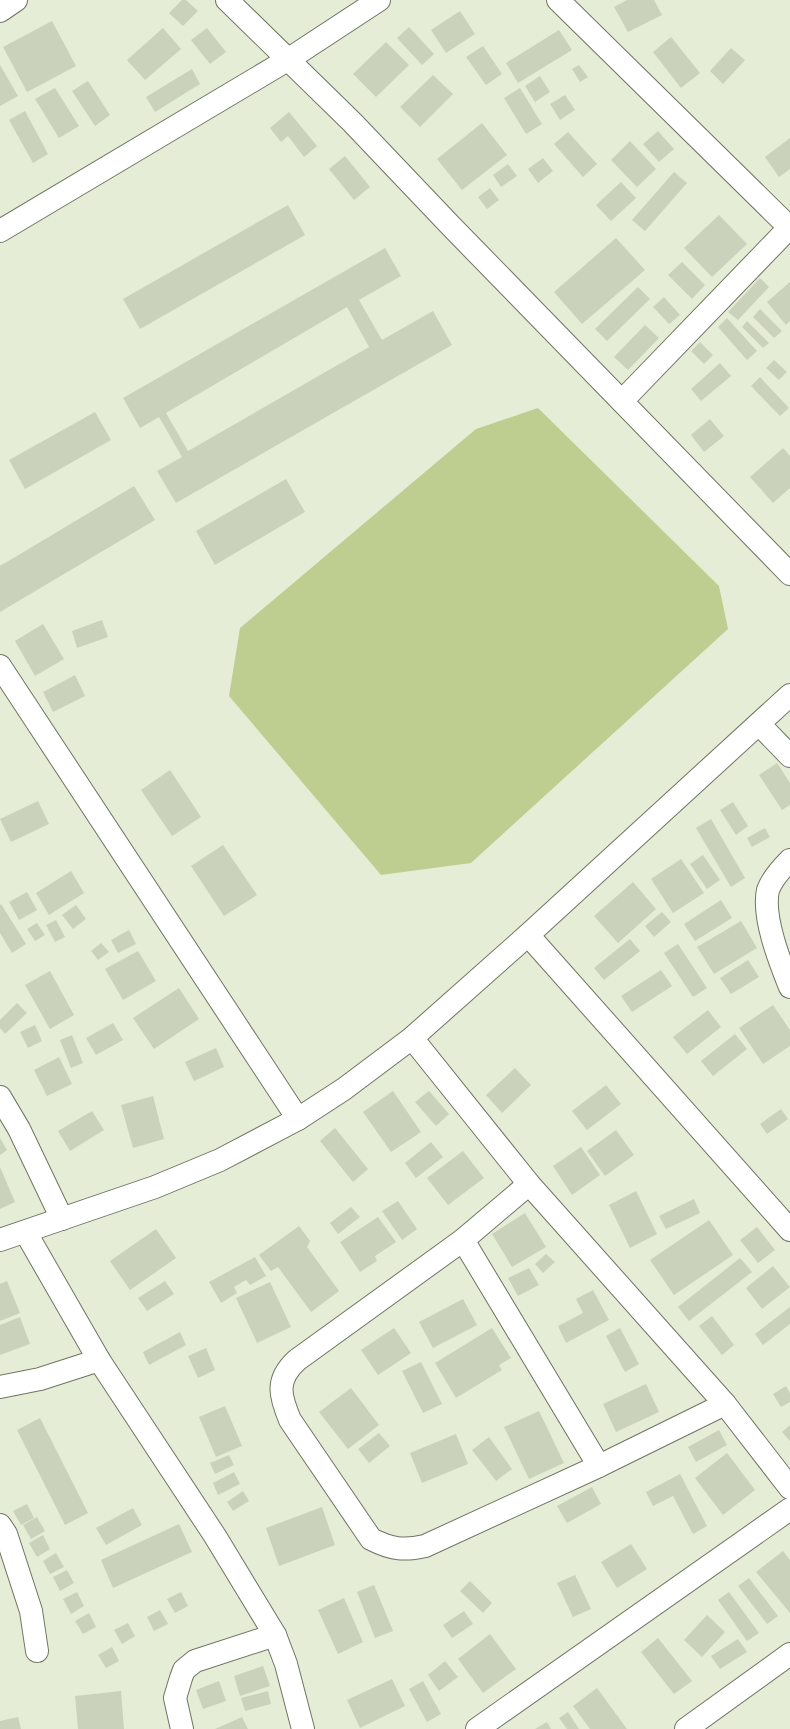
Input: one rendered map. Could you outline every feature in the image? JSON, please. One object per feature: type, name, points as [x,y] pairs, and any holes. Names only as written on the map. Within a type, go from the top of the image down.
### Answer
[{"type":"street","points":[[0,11],[16,0]]},
{"type":"street","points":[[226,0],[289,59],[352,122],[450,225],[790,574]]},
{"type":"street","points":[[0,231],[289,59],[379,0]]},
{"type":"street","points":[[558,0],[790,228],[622,401]]},
{"type":"street","points":[[0,666],[298,1119]]},
{"type":"street","points":[[0,1240],[26,1233],[155,1186],[220,1160],[298,1119],[344,1089],[412,1038],[528,935],[790,695]]},
{"type":"street","points":[[759,724],[790,756]]},
{"type":"street","points":[[790,860],[779,871],[768,890],[767,913],[779,958],[790,987]]},
{"type":"street","points":[[528,935],[790,1230]]},
{"type":"street","points":[[412,1038],[528,1184],[725,1404],[790,1488]]},
{"type":"street","points":[[0,1097],[19,1129],[62,1219]]},
{"type":"street","points":[[528,1184],[463,1240],[289,1367],[284,1376],[281,1385],[282,1398],[290,1420],[371,1538],[389,1547],[401,1549],[410,1549],[435,1542],[599,1466],[725,1404]]},
{"type":"street","points":[[26,1233],[99,1360],[215,1536],[275,1635],[286,1664],[304,1729]]},
{"type":"street","points":[[463,1240],[599,1466]]},
{"type":"street","points":[[0,1387],[40,1379],[99,1360]]},
{"type":"street","points":[[477,1729],[790,1509]]},
{"type":"street","points":[[0,1525],[6,1534],[31,1611],[38,1650]]},
{"type":"street","points":[[182,1729],[175,1698],[180,1678],[184,1670],[196,1661],[275,1635]]},
{"type":"street","points":[[686,1729],[790,1654]]},
{"type":"green space","points":[[538,408],[719,586],[728,629],[471,863],[381,875],[229,696],[240,628],[476,429]]},
{"type":"building","points":[[182,0],[186,0],[198,11],[183,26],[169,13]]},
{"type":"building","points":[[627,0],[654,0],[662,15],[628,32],[614,7]]},
{"type":"building","points":[[460,11],[475,34],[446,53],[431,30]]},
{"type":"building","points":[[52,21],[76,66],[27,92],[3,47]]},
{"type":"building","points":[[409,27],[434,54],[422,65],[397,38]]},
{"type":"building","points":[[163,28],[181,49],[145,80],[127,60]]},
{"type":"building","points":[[207,28],[226,52],[210,64],[191,40]]},
{"type":"building","points":[[559,30],[572,50],[518,83],[506,63]]},
{"type":"building","points":[[671,37],[700,73],[681,88],[653,52]]},
{"type":"building","points":[[386,42],[409,65],[376,97],[353,74]]},
{"type":"building","points":[[483,46],[502,74],[486,85],[466,57]]},
{"type":"building","points":[[731,48],[745,60],[723,84],[710,71]]},
{"type":"building","points":[[0,65],[18,96],[0,106]]},
{"type":"building","points":[[579,65],[588,77],[580,82],[572,69]]},
{"type":"building","points":[[192,69],[200,84],[155,112],[146,97]]},
{"type":"building","points":[[433,75],[453,94],[420,127],[400,107]]},
{"type":"building","points":[[540,76],[550,92],[535,102],[525,86]]},
{"type":"building","points":[[88,81],[110,115],[95,126],[72,91]]},
{"type":"building","points":[[55,88],[79,126],[59,138],[35,99]]},
{"type":"building","points":[[520,88],[542,124],[526,134],[504,98]]},
{"type":"building","points":[[565,95],[575,110],[560,120],[550,104]]},
{"type":"building","points":[[25,111],[48,154],[33,163],[9,120]]},
{"type":"building","points":[[289,112],[317,146],[304,157],[288,136],[281,142],[270,128]]},
{"type":"building","points":[[482,123],[507,155],[462,190],[437,159]]},
{"type":"building","points":[[658,131],[674,149],[659,162],[643,144]]},
{"type":"building","points":[[568,132],[597,164],[583,177],[554,144]]},
{"type":"building","points":[[790,138],[790,169],[779,177],[765,157]]},
{"type":"building","points":[[630,141],[656,169],[637,187],[611,160]]},
{"type":"building","points":[[345,156],[370,187],[354,200],[329,169]]},
{"type":"building","points":[[543,158],[553,171],[538,183],[528,169]]},
{"type":"building","points":[[508,164],[517,176],[501,187],[493,175]]},
{"type":"building","points":[[674,172],[687,183],[645,231],[632,220]]},
{"type":"building","points":[[621,182],[636,198],[611,221],[596,205]]},
{"type":"building","points":[[490,188],[499,200],[487,209],[478,197]]},
{"type":"building","points":[[288,205],[305,235],[140,329],[123,299]]},
{"type":"building","points":[[719,215],[747,244],[712,277],[684,248]]},
{"type":"building","points":[[616,238],[645,270],[582,324],[554,292]]},
{"type":"building","points":[[385,248],[401,276],[359,300],[382,340],[433,311],[452,345],[176,503],[157,471],[182,457],[159,417],[140,428],[123,398]],"holes":[[[347,307],[369,347],[188,451],[166,413]]]},
{"type":"building","points":[[682,262],[705,285],[692,299],[668,275]]},
{"type":"building","points":[[760,278],[769,287],[738,320],[728,312]]},
{"type":"building","points":[[790,282],[790,321],[786,325],[767,302]]},
{"type":"building","points":[[638,287],[650,299],[607,341],[595,329]]},
{"type":"building","points":[[664,297],[680,315],[669,324],[653,307]]},
{"type":"building","points":[[760,309],[782,331],[774,338],[753,317]]},
{"type":"building","points":[[727,318],[757,351],[747,360],[718,327]]},
{"type":"building","points":[[747,321],[769,343],[763,348],[742,327]]},
{"type":"building","points":[[645,325],[659,338],[628,370],[614,357]]},
{"type":"building","points":[[700,342],[713,355],[704,364],[691,351]]},
{"type":"building","points":[[774,360],[787,372],[779,380],[766,368]]},
{"type":"building","points":[[720,363],[731,376],[701,401],[691,389]]},
{"type":"building","points":[[760,377],[789,408],[780,416],[751,386]]},
{"type":"building","points":[[95,412],[111,440],[25,489],[9,460]]},
{"type":"building","points":[[710,419],[724,436],[704,452],[691,435]]},
{"type":"building","points":[[783,448],[790,456],[790,488],[773,503],[750,477]]},
{"type":"building","points":[[286,479],[305,512],[215,565],[196,531]]},
{"type":"building","points":[[134,486],[155,520],[0,612],[0,566]]},
{"type":"building","points":[[102,620],[108,637],[77,648],[72,631]]},
{"type":"building","points":[[43,624],[64,659],[35,676],[15,641]]},
{"type":"building","points":[[75,675],[85,696],[53,712],[43,692]]},
{"type":"building","points":[[777,763],[790,783],[790,805],[782,810],[759,775]]},
{"type":"building","points":[[170,770],[201,817],[172,836],[141,790]]},
{"type":"building","points":[[38,801],[49,824],[11,842],[0,819]]},
{"type":"building","points":[[733,802],[748,826],[736,835],[720,810]]},
{"type":"building","points":[[711,819],[745,878],[731,887],[696,828]]},
{"type":"building","points":[[765,828],[770,837],[752,847],[747,838]]},
{"type":"building","points":[[223,845],[257,895],[224,916],[191,866]]},
{"type":"building","points":[[703,855],[720,880],[707,889],[690,864]]},
{"type":"building","points":[[681,859],[704,893],[673,913],[651,879]]},
{"type":"building","points":[[71,871],[84,893],[49,915],[36,893]]},
{"type":"building","points":[[633,882],[656,909],[618,943],[594,916]]},
{"type":"building","points":[[27,892],[37,910],[19,920],[9,902]]},
{"type":"building","points":[[721,900],[732,918],[695,941],[684,924]]},
{"type":"building","points":[[1,904],[26,944],[12,953],[0,933]]},
{"type":"building","points":[[76,905],[86,919],[73,929],[62,915]]},
{"type":"building","points":[[662,912],[671,922],[654,937],[645,926]]},
{"type":"building","points":[[56,920],[65,937],[55,942],[46,925]]},
{"type":"building","points":[[741,921],[757,948],[714,974],[697,947]]},
{"type":"building","points":[[37,923],[45,935],[35,941],[27,929]]},
{"type":"building","points":[[129,930],[136,944],[118,953],[111,940]]},
{"type":"building","points":[[630,939],[640,951],[604,980],[594,968]]},
{"type":"building","points":[[101,943],[109,952],[98,960],[91,951]]},
{"type":"building","points":[[678,944],[707,988],[693,997],[664,953]]},
{"type":"building","points":[[138,951],[156,981],[123,1000],[105,969]]},
{"type":"building","points":[[748,960],[759,977],[731,994],[720,978]]},
{"type":"building","points":[[661,970],[672,986],[632,1012],[621,996]]},
{"type":"building","points":[[50,971],[74,1015],[50,1029],[25,985]]},
{"type":"building","points":[[179,988],[199,1019],[154,1049],[133,1018]]},
{"type":"building","points":[[17,1003],[27,1013],[5,1034],[0,1028],[0,1020]]},
{"type":"building","points":[[773,1005],[790,1030],[790,1046],[763,1064],[739,1028]]},
{"type":"building","points":[[708,1010],[721,1027],[687,1054],[673,1037]]},
{"type":"building","points":[[113,1023],[123,1040],[96,1055],[86,1038]]},
{"type":"building","points":[[35,1025],[42,1041],[28,1048],[20,1032]]},
{"type":"building","points":[[735,1034],[747,1049],[713,1076],[701,1061]]},
{"type":"building","points":[[72,1035],[83,1063],[71,1068],[60,1040]]},
{"type":"building","points":[[216,1048],[224,1067],[194,1081],[185,1062]]},
{"type":"building","points":[[59,1057],[72,1084],[47,1096],[34,1070]]},
{"type":"building","points":[[515,1068],[531,1085],[502,1113],[486,1095]]},
{"type":"building","points":[[606,1085],[621,1104],[587,1130],[572,1111]]},
{"type":"building","points":[[393,1091],[421,1132],[391,1152],[363,1112]]},
{"type":"building","points":[[429,1091],[449,1114],[436,1126],[415,1102]]},
{"type":"building","points":[[153,1096],[164,1139],[133,1148],[121,1105]]},
{"type":"building","points":[[781,1109],[788,1119],[767,1134],[760,1124]]},
{"type":"building","points":[[92,1111],[104,1130],[70,1151],[58,1131]]},
{"type":"building","points":[[335,1128],[368,1169],[353,1182],[320,1141]]},
{"type":"building","points":[[616,1130],[634,1155],[605,1176],[587,1151]]},
{"type":"building","points":[[0,1138],[7,1150],[0,1155]]},
{"type":"building","points":[[431,1142],[443,1157],[416,1178],[405,1163]]},
{"type":"building","points":[[581,1147],[600,1175],[572,1195],[553,1166]]},
{"type":"building","points":[[463,1151],[484,1178],[448,1205],[427,1178]]},
{"type":"building","points":[[0,1167],[15,1202],[0,1209]]},
{"type":"building","points":[[636,1191],[657,1234],[630,1248],[609,1205]]},
{"type":"building","points":[[694,1199],[700,1213],[666,1229],[659,1216]]},
{"type":"building","points":[[398,1201],[417,1229],[402,1240],[382,1211]]},
{"type":"building","points":[[351,1207],[360,1217],[338,1234],[330,1223]]},
{"type":"building","points":[[525,1213],[546,1247],[512,1267],[492,1234]]},
{"type":"building","points":[[378,1217],[396,1242],[375,1256],[377,1261],[360,1272],[340,1242]]},
{"type":"building","points":[[709,1220],[733,1255],[674,1295],[650,1260]]},
{"type":"building","points":[[299,1226],[310,1241],[307,1247],[339,1291],[311,1312],[278,1267],[271,1271],[259,1255]]},
{"type":"building","points":[[757,1227],[775,1250],[758,1263],[740,1240]]},
{"type":"building","points":[[156,1229],[176,1258],[130,1290],[110,1261]]},
{"type":"building","points":[[546,1254],[555,1262],[543,1273],[535,1264]]},
{"type":"building","points":[[255,1257],[266,1276],[250,1285],[246,1280],[234,1287],[237,1293],[221,1303],[209,1282]]},
{"type":"building","points":[[740,1258],[752,1272],[689,1321],[678,1307]]},
{"type":"building","points":[[773,1266],[790,1287],[762,1309],[746,1288]]},
{"type":"building","points":[[529,1268],[539,1285],[518,1296],[508,1278]]},
{"type":"building","points":[[7,1281],[20,1313],[0,1321],[0,1284]]},
{"type":"building","points":[[165,1281],[174,1294],[147,1311],[138,1298]]},
{"type":"building","points":[[270,1282],[291,1327],[257,1343],[236,1298]]},
{"type":"building","points":[[593,1290],[609,1320],[566,1343],[558,1326],[583,1313],[576,1299]]},
{"type":"building","points":[[463,1299],[477,1325],[433,1348],[419,1322]]},
{"type":"building","points":[[790,1307],[790,1324],[763,1345],[755,1334]]},
{"type":"building","points":[[712,1316],[734,1345],[722,1355],[699,1326]]},
{"type":"building","points":[[20,1317],[30,1344],[0,1355],[0,1325]]},
{"type":"building","points":[[394,1328],[411,1353],[378,1375],[361,1350]]},
{"type":"building","points":[[492,1328],[511,1358],[499,1365],[502,1370],[456,1398],[435,1363]]},
{"type":"building","points":[[620,1328],[639,1364],[625,1372],[606,1336]]},
{"type":"building","points":[[180,1332],[186,1345],[149,1365],[143,1352]]},
{"type":"building","points":[[206,1348],[215,1370],[198,1378],[188,1356]]},
{"type":"building","points":[[421,1362],[442,1404],[423,1413],[402,1371]]},
{"type":"building","points":[[646,1384],[659,1412],[616,1432],[603,1404]]},
{"type":"building","points":[[786,1386],[790,1393],[790,1402],[781,1407],[773,1394]]},
{"type":"building","points":[[351,1388],[379,1425],[348,1449],[319,1412]]},
{"type":"building","points":[[225,1406],[242,1446],[216,1457],[199,1417]]},
{"type":"building","points":[[539,1411],[564,1463],[529,1479],[504,1427]]},
{"type":"building","points":[[40,1418],[88,1513],[65,1525],[17,1430]]},
{"type":"building","points":[[790,1425],[790,1441],[782,1432]]},
{"type":"building","points":[[719,1430],[727,1445],[696,1462],[688,1447]]},
{"type":"building","points":[[379,1433],[390,1446],[369,1463],[358,1449]]},
{"type":"building","points":[[456,1434],[468,1464],[422,1483],[410,1453]]},
{"type":"building","points":[[489,1437],[512,1469],[496,1481],[472,1450]]},
{"type":"building","points":[[727,1453],[755,1490],[723,1515],[695,1478]]},
{"type":"building","points":[[229,1455],[234,1465],[215,1474],[210,1463]]},
{"type":"building","points":[[234,1472],[240,1484],[218,1495],[213,1483]]},
{"type":"building","points":[[680,1474],[707,1526],[693,1534],[673,1496],[653,1506],[646,1492]]},
{"type":"building","points":[[592,1487],[601,1504],[567,1523],[557,1506]]},
{"type":"building","points":[[243,1491],[249,1501],[233,1511],[227,1502]]},
{"type":"building","points":[[27,1504],[34,1518],[21,1525],[13,1511]]},
{"type":"building","points":[[322,1507],[335,1545],[279,1566],[266,1528]]},
{"type":"building","points":[[133,1508],[142,1525],[106,1545],[96,1528]]},
{"type":"building","points":[[37,1517],[45,1531],[31,1539],[23,1525]]},
{"type":"building","points":[[179,1524],[192,1552],[113,1588],[101,1560]]},
{"type":"building","points":[[43,1535],[50,1549],[37,1557],[29,1543]]},
{"type":"building","points":[[631,1544],[647,1569],[617,1588],[601,1562]]},
{"type":"building","points":[[783,1551],[790,1560],[790,1613],[756,1572]]},
{"type":"building","points":[[56,1553],[64,1567],[50,1574],[43,1561]]},
{"type":"building","points":[[67,1570],[74,1583],[60,1591],[53,1577]]},
{"type":"building","points":[[575,1575],[591,1609],[573,1617],[557,1583]]},
{"type":"building","points":[[749,1578],[778,1616],[767,1624],[738,1586]]},
{"type":"building","points":[[470,1581],[492,1603],[483,1613],[460,1591]]},
{"type":"building","points":[[374,1585],[393,1631],[375,1638],[357,1592]]},
{"type":"building","points":[[77,1592],[84,1606],[71,1614],[63,1599]]},
{"type":"building","points":[[181,1592],[188,1606],[175,1613],[167,1599]]},
{"type":"building","points":[[729,1592],[759,1633],[747,1641],[718,1600]]},
{"type":"building","points":[[344,1598],[363,1642],[338,1654],[318,1610]]},
{"type":"building","points":[[160,1610],[168,1624],[154,1631],[147,1617]]},
{"type":"building","points":[[464,1611],[473,1624],[452,1638],[443,1625]]},
{"type":"building","points":[[89,1613],[96,1627],[83,1634],[75,1621]]},
{"type":"building","points":[[707,1615],[725,1632],[702,1657],[684,1640]]},
{"type":"building","points":[[128,1623],[135,1636],[122,1644],[114,1630]]},
{"type":"building","points":[[490,1634],[516,1669],[483,1693],[458,1659]]},
{"type":"building","points":[[658,1638],[692,1681],[674,1694],[641,1652]]},
{"type":"building","points":[[738,1639],[747,1652],[720,1669],[711,1656]]},
{"type":"building","points":[[112,1647],[119,1661],[106,1668],[98,1655]]},
{"type":"building","points":[[445,1661],[458,1677],[439,1691],[428,1675]]},
{"type":"building","points":[[263,1666],[270,1686],[240,1696],[234,1676]]},
{"type":"building","points":[[392,1679],[405,1706],[360,1728],[347,1700]]},
{"type":"building","points":[[219,1681],[226,1701],[203,1709],[196,1690]]},
{"type":"building","points":[[423,1681],[441,1714],[427,1722],[409,1689]]},
{"type":"building","points":[[597,1688],[627,1729],[590,1729],[573,1706]]},
{"type":"building","points":[[121,1691],[124,1729],[78,1729],[75,1696]]},
{"type":"building","points":[[268,1691],[271,1704],[245,1711],[241,1698]]},
{"type":"building","points":[[568,1712],[579,1729],[567,1729],[559,1718]]},
{"type":"building","points":[[18,1717],[21,1729],[0,1729],[0,1721]]},
{"type":"building","points":[[242,1717],[248,1729],[215,1729]]},
{"type":"building","points":[[547,1722],[551,1729],[535,1729]]}]
